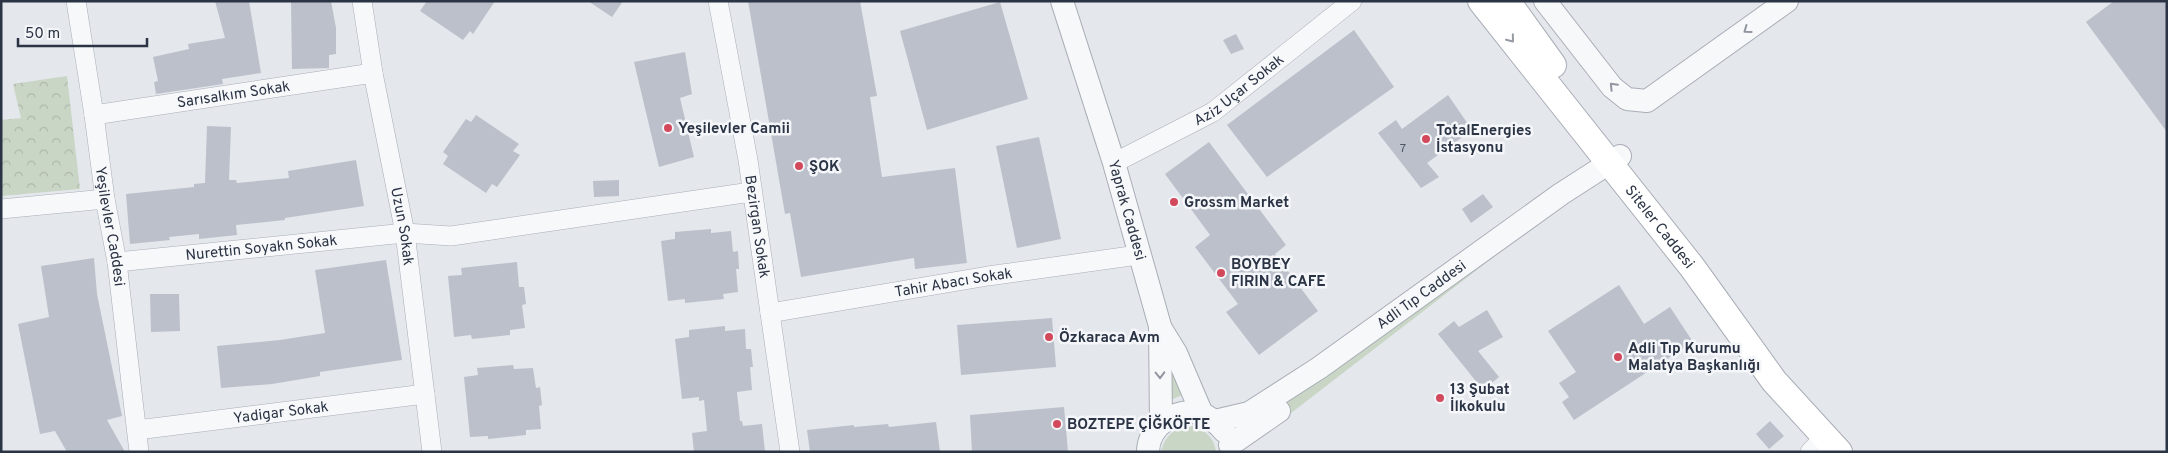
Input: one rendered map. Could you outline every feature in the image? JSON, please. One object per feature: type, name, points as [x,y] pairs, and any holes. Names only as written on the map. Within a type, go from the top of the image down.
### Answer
[{"type":"main road","name":"Siteler Caddesi","points":[[1481,1],[1618,163],[1810,406],[1858,452]]},
{"type":"main road","name":"Siteler Caddesi","points":[[1506,1],[1692,267],[1774,381],[1825,447]]},
{"type":"street","name":"Yeşilevler Caddesi","points":[[76,1],[105,199],[117,262],[139,452]]},
{"type":"street","name":"Uzun Sokak","points":[[362,1],[373,73],[405,233],[432,452]]},
{"type":"street","name":"Bezirgan Sokak","points":[[718,1],[748,160],[751,192],[790,452]]},
{"type":"street","name":"Yaprak Caddesi","points":[[1062,1],[1114,163],[1138,255],[1146,271],[1160,326],[1161,423]]},
{"type":"street","name":"Aziz Uçar Sokak","points":[[1114,163],[1213,112],[1352,1]]},
{"type":"street","points":[[1545,1],[1612,87],[1627,99],[1647,101],[1787,1]]},
{"type":"street","name":"Sarısalkım Sokak","points":[[94,115],[373,73]]},
{"type":"street","name":"Adli Tıp Caddesi","points":[[1161,423],[1173,416],[1187,412],[1208,418],[1249,413],[1319,368],[1561,194],[1618,163]]},
{"type":"street","name":"Adli Tıp Caddesi","points":[[1208,418],[1225,432],[1231,448],[1618,163]]},
{"type":"street","name":"Nurettin Soyakn Sokak","points":[[117,262],[405,233],[451,236],[751,192]]},
{"type":"street","points":[[1,209],[105,199]]},
{"type":"street","name":"Tahir Abacı Sokak","points":[[770,313],[988,276],[1138,255]]},
{"type":"street","points":[[1160,326],[1176,352],[1208,418]]},
{"type":"street","name":"Yadigar Sokak","points":[[136,430],[425,394]]},
{"type":"street","points":[[1145,450],[1152,434],[1161,423]]},
{"type":"green space","points":[[67,76],[80,189],[1,196],[1,120],[21,118],[13,84]]},
{"type":"green space","points":[[1539,222],[1264,434],[1256,420]]},
{"type":"green space","points":[[1166,351],[1184,394],[1171,400]]},
{"type":"green space","points":[[1192,426],[1208,435],[1216,452],[1161,452],[1165,441],[1172,433],[1181,428]]},
{"type":"building","points":[[215,1],[249,1],[261,73],[222,79],[223,84],[156,94],[154,82],[158,81],[153,57],[189,49],[188,44],[225,38]]},
{"type":"building","points":[[291,1],[331,1],[336,28],[336,54],[329,55],[329,68],[292,69]]},
{"type":"building","points":[[427,1],[495,1],[473,34],[470,31],[463,40],[420,11]]},
{"type":"building","points":[[588,1],[623,1],[612,17]]},
{"type":"building","points":[[748,1],[860,1],[877,96],[870,97],[882,177],[955,168],[967,263],[915,269],[914,258],[801,277],[790,213],[785,214]]},
{"type":"building","points":[[2114,1],[2167,1],[2167,132],[2086,22]]},
{"type":"building","points":[[1000,2],[1028,99],[927,130],[900,31]]},
{"type":"building","points":[[1354,30],[1394,87],[1267,177],[1227,125]]},
{"type":"building","points":[[1236,34],[1244,49],[1231,54],[1223,40]]},
{"type":"building","name":"Yeşilevler Camii","points":[[685,52],[692,94],[680,98],[694,157],[659,167],[634,62]]},
{"type":"building","points":[[1448,95],[1472,130],[1427,163],[1439,177],[1421,188],[1378,133],[1396,120],[1402,129]]},
{"type":"building","points":[[476,115],[519,144],[513,151],[520,155],[497,187],[492,184],[486,193],[443,164],[448,156],[443,152],[466,119],[471,122]]},
{"type":"building","points":[[207,126],[231,127],[229,180],[236,180],[237,183],[289,178],[288,171],[356,160],[364,206],[285,218],[285,220],[236,225],[237,235],[199,239],[199,234],[169,237],[170,240],[130,244],[126,194],[194,187],[194,184],[205,183]]},
{"type":"building","points":[[1039,137],[1061,239],[1017,248],[996,146]]},
{"type":"building","points":[[1209,142],[1286,245],[1275,254],[1318,311],[1259,355],[1226,312],[1238,304],[1195,247],[1210,235],[1165,174]]},
{"type":"building","points":[[619,180],[619,196],[594,197],[593,181]]},
{"type":"building","points":[[1483,194],[1493,207],[1471,223],[1462,209]]},
{"type":"building","points":[[711,229],[711,233],[731,231],[733,252],[738,251],[739,269],[736,269],[738,292],[723,294],[724,299],[685,303],[685,299],[668,301],[661,241],[675,239],[675,232]]},
{"type":"building","points":[[94,258],[97,294],[122,416],[107,420],[125,452],[67,452],[55,431],[40,434],[18,324],[49,317],[41,266]]},
{"type":"building","points":[[386,260],[402,360],[320,372],[320,376],[272,384],[221,388],[217,346],[280,340],[325,333],[315,270]]},
{"type":"building","points":[[517,262],[519,287],[524,287],[526,304],[522,305],[525,328],[510,330],[510,335],[472,339],[471,335],[454,337],[448,276],[462,275],[461,268]]},
{"type":"building","name":"Adli Tıp Kurumu Malatya Başkanlığı","points":[[1619,285],[1644,324],[1670,307],[1693,342],[1574,420],[1562,402],[1569,397],[1559,383],[1576,372],[1548,331]]},
{"type":"building","points":[[150,294],[179,294],[180,331],[151,332]]},
{"type":"building","points":[[1487,310],[1503,337],[1478,351],[1499,377],[1483,390],[1438,334],[1454,321],[1459,327]]},
{"type":"building","points":[[1052,318],[1056,367],[961,375],[957,325]]},
{"type":"building","points":[[725,326],[725,331],[745,329],[746,349],[751,349],[753,367],[750,367],[752,390],[737,392],[740,421],[742,421],[743,426],[762,424],[765,452],[694,452],[692,433],[707,431],[704,400],[699,401],[699,397],[682,399],[675,339],[689,337],[689,330]]},
{"type":"building","points":[[513,365],[514,369],[533,368],[536,388],[540,387],[542,405],[539,406],[541,429],[526,430],[526,435],[488,439],[488,436],[470,437],[464,377],[478,375],[477,368]]},
{"type":"building","points":[[1064,407],[1068,452],[972,452],[970,415]]},
{"type":"building","points":[[1770,421],[1784,436],[1769,449],[1756,434]]},
{"type":"building","points":[[936,422],[940,452],[810,452],[807,430],[854,425],[854,427],[888,424],[889,427]]},
{"type":"place","name":"Yeşilevler Camii","points":[[668,128]]},
{"type":"place","name":"TotalEnergies İstasyonu","points":[[1426,139]]},
{"type":"place","name":"ŞOK","points":[[799,166]]},
{"type":"place","name":"Grossm Market","points":[[1174,202]]},
{"type":"place","name":"BOYBEY FIRIN & CAFE","points":[[1221,273]]},
{"type":"place","name":"Özkaraca Avm","points":[[1049,337]]},
{"type":"place","name":"Adli Tıp Kurumu Malatya Başkanlığı","points":[[1618,357]]},
{"type":"place","name":"13 Şubat İlkokulu","points":[[1440,398]]},
{"type":"place","name":"BOZTEPE ÇİĞKÖFTE","points":[[1057,424]]}]
